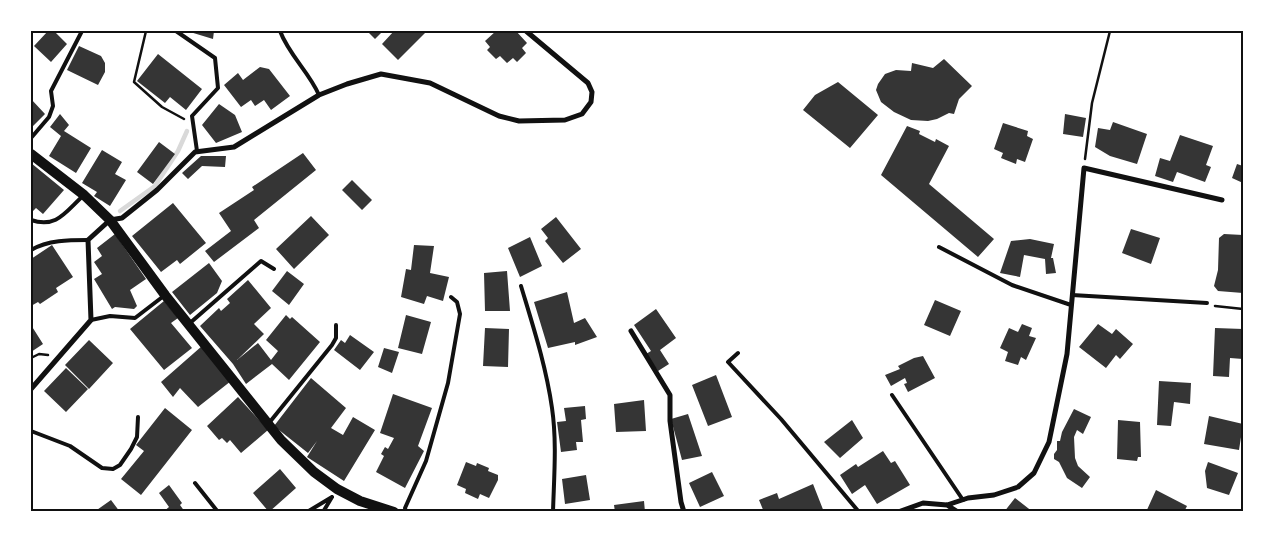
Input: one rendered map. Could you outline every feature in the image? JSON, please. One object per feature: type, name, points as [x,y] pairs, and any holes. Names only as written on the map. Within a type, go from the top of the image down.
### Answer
[{"type":"main road","points":[[31,154],[84,195],[110,220],[165,295],[268,424],[335,493],[394,512]]},
{"type":"street","points":[[31,389],[91,320],[88,240],[110,220],[122,218],[143,201],[197,151],[220,150],[234,146],[319,95],[381,74],[430,83],[499,116],[519,122],[565,120],[582,114],[592,102],[592,92],[588,83],[526,31]]},
{"type":"street","points":[[898,512],[923,503],[947,505],[1008,491],[1027,481],[1034,473],[1049,442],[1068,354],[1084,168],[1222,200]]},
{"type":"street","points":[[631,331],[670,395],[671,430],[684,512]]},
{"type":"street","points":[[947,505],[958,512]]},
{"type":"lane","points":[[31,138],[49,117],[53,106],[51,91],[82,31]]},
{"type":"lane","points":[[176,31],[215,58],[218,88],[192,116],[197,151]]},
{"type":"lane","points":[[280,31],[289,50],[310,76],[319,95]]},
{"type":"lane","points":[[31,220],[45,224],[55,222],[84,195]]},
{"type":"lane","points":[[31,250],[39,246],[65,240],[88,240]]},
{"type":"lane","points":[[939,247],[1012,285],[1071,305]]},
{"type":"lane","points":[[188,324],[261,261],[274,269]]},
{"type":"lane","points":[[520,286],[539,344],[552,409],[555,455],[553,512]]},
{"type":"lane","points":[[91,320],[110,316],[135,318],[165,295]]},
{"type":"lane","points":[[1072,295],[1207,303]]},
{"type":"lane","points":[[406,512],[405,508],[426,461],[448,383],[460,314],[457,302],[451,297]]},
{"type":"lane","points":[[268,424],[332,345],[336,338],[336,325]]},
{"type":"lane","points":[[738,353],[728,362],[781,419],[859,512]]},
{"type":"lane","points":[[892,395],[963,500]]},
{"type":"lane","points":[[31,431],[82,453],[102,468],[113,468],[120,465],[137,437],[138,417]]},
{"type":"lane","points":[[194,483],[218,512]]},
{"type":"lane","points":[[307,512],[335,493]]},
{"type":"lane","points":[[322,512],[335,493]]},
{"type":"path","points":[[146,31],[134,82],[162,107],[194,125]]},
{"type":"path","points":[[1084,168],[1092,102],[1110,31]]},
{"type":"path","points":[[1207,303],[1216,307],[1243,310]]},
{"type":"path","points":[[31,358],[39,354],[60,357]]},
{"type":"building","points":[[48,31],[54,31],[67,44],[51,62],[34,46]]},
{"type":"building","points":[[214,31],[213,39],[190,32]]},
{"type":"building","points":[[367,31],[383,31],[375,39]]},
{"type":"building","points":[[394,31],[427,31],[398,60],[382,44]]},
{"type":"building","points":[[496,31],[516,31],[527,43],[522,48],[526,53],[517,62],[513,58],[507,63],[500,56],[496,59],[487,50],[490,47],[485,41]]},
{"type":"building","points":[[79,46],[101,56],[105,63],[105,72],[98,85],[67,70]]},
{"type":"building","points":[[158,54],[202,89],[186,110],[170,97],[165,103],[137,81]]},
{"type":"building","points":[[944,59],[972,86],[959,99],[954,114],[949,113],[928,121],[911,120],[894,112],[881,102],[876,90],[885,74],[896,70],[911,71],[912,63],[933,68]]},
{"type":"building","points":[[260,67],[269,69],[290,96],[271,110],[264,100],[255,106],[251,100],[241,107],[224,85],[238,73],[243,80]]},
{"type":"building","points":[[838,82],[878,115],[850,148],[803,110],[815,95]]},
{"type":"building","points":[[31,99],[45,114],[31,128]]},
{"type":"building","points":[[219,104],[235,115],[242,132],[216,143],[202,125]]},
{"type":"building","points":[[60,114],[69,125],[64,131],[91,148],[76,173],[49,156],[61,136],[50,127]]},
{"type":"building","points":[[1065,114],[1086,118],[1083,137],[1063,134]]},
{"type":"building","points":[[1113,122],[1147,134],[1137,164],[1110,156],[1095,147],[1098,128],[1110,130]]},
{"type":"building","points":[[1003,123],[1028,131],[1027,136],[1033,139],[1025,162],[1017,159],[1016,164],[1001,158],[1003,153],[994,149]]},
{"type":"building","points":[[907,126],[920,131],[919,134],[935,142],[936,139],[949,146],[929,184],[994,239],[978,257],[881,175]]},
{"type":"building","points":[[1180,135],[1213,146],[1206,165],[1211,167],[1205,182],[1177,172],[1173,182],[1155,176],[1160,158],[1170,161]]},
{"type":"building","points":[[159,142],[175,154],[153,184],[137,172]]},
{"type":"building","points":[[102,150],[122,162],[115,174],[126,180],[110,206],[94,196],[97,192],[82,183]]},
{"type":"building","points":[[303,153],[316,170],[254,220],[259,228],[214,262],[205,251],[231,231],[219,213],[254,190],[252,187]]},
{"type":"building","points":[[201,156],[226,156],[225,167],[202,166],[188,179],[182,173]]},
{"type":"building","points":[[31,163],[64,190],[43,214],[36,208],[31,213]]},
{"type":"building","points":[[1237,164],[1243,166],[1243,183],[1232,178]]},
{"type":"building","points":[[352,180],[372,200],[362,210],[342,190]]},
{"type":"building","points":[[173,203],[206,243],[180,264],[177,260],[161,272],[132,236]]},
{"type":"building","points":[[311,216],[329,235],[294,269],[276,249]]},
{"type":"building","points":[[556,217],[581,249],[563,263],[545,241],[548,238],[541,229]]},
{"type":"building","points":[[1131,229],[1160,238],[1151,264],[1122,253]]},
{"type":"building","points":[[115,234],[146,279],[130,290],[137,306],[134,309],[115,307],[112,309],[94,279],[102,274],[94,262],[102,256],[97,248]]},
{"type":"building","points":[[1224,234],[1243,235],[1243,293],[1218,291],[1214,286],[1218,270],[1219,238]]},
{"type":"building","points":[[530,237],[542,266],[520,277],[508,248]]},
{"type":"building","points":[[1030,239],[1054,244],[1051,258],[1053,258],[1056,273],[1046,274],[1045,259],[1024,255],[1020,277],[1000,273],[1011,241]]},
{"type":"building","points":[[52,245],[73,277],[56,288],[58,292],[40,304],[38,302],[31,306],[31,259]]},
{"type":"building","points":[[414,245],[434,246],[430,273],[449,277],[443,301],[427,296],[424,304],[401,297],[406,269],[411,270]]},
{"type":"building","points":[[209,263],[222,281],[217,293],[190,315],[172,292]]},
{"type":"building","points":[[287,271],[304,284],[289,305],[272,291]]},
{"type":"building","points":[[507,271],[510,311],[485,311],[484,273]]},
{"type":"building","points":[[248,280],[271,308],[254,324],[264,334],[237,360],[258,343],[271,360],[278,351],[266,340],[286,315],[290,319],[292,317],[320,342],[289,380],[272,364],[246,384],[233,364],[200,326],[219,308],[221,311],[230,303],[227,299]]},
{"type":"building","points":[[567,292],[574,323],[585,318],[597,337],[575,345],[575,342],[548,348],[534,302]]},
{"type":"building","points":[[935,300],[961,311],[950,336],[924,325]]},
{"type":"building","points":[[164,301],[178,318],[171,323],[192,348],[164,370],[130,329]]},
{"type":"building","points":[[656,309],[676,338],[660,350],[669,364],[658,371],[646,354],[651,351],[634,325]]},
{"type":"building","points":[[406,315],[431,322],[422,354],[398,348]]},
{"type":"building","points":[[1022,324],[1032,328],[1029,336],[1036,338],[1026,360],[1021,357],[1018,365],[1005,361],[1008,352],[1000,348],[1009,328],[1018,332]]},
{"type":"building","points":[[1098,324],[1112,334],[1116,329],[1133,344],[1120,359],[1116,355],[1106,368],[1079,347]]},
{"type":"building","points":[[31,325],[43,344],[31,352]]},
{"type":"building","points":[[485,328],[509,329],[508,367],[483,366]]},
{"type":"building","points":[[1215,328],[1243,329],[1243,359],[1230,358],[1229,377],[1213,376]]},
{"type":"building","points":[[350,335],[374,352],[360,370],[334,350],[341,340],[345,343]]},
{"type":"building","points":[[89,340],[113,363],[89,389],[65,365]]},
{"type":"building","points":[[202,346],[231,381],[198,407],[180,388],[173,397],[161,382]]},
{"type":"building","points":[[384,348],[399,352],[392,373],[378,367]]},
{"type":"building","points":[[923,356],[935,378],[908,392],[904,384],[907,383],[905,378],[891,386],[885,375],[900,369],[898,366],[914,358]]},
{"type":"building","points":[[66,368],[88,389],[66,412],[44,391]]},
{"type":"building","points":[[716,375],[732,417],[708,426],[692,385]]},
{"type":"building","points":[[311,378],[346,408],[331,428],[343,435],[353,417],[375,430],[344,481],[307,457],[317,441],[308,453],[274,426]]},
{"type":"building","points":[[1159,381],[1191,383],[1190,404],[1174,402],[1171,426],[1157,425]]},
{"type":"building","points":[[393,394],[432,408],[418,446],[424,451],[405,488],[376,472],[384,456],[381,454],[385,447],[388,449],[394,438],[380,433]]},
{"type":"building","points":[[238,397],[268,430],[241,453],[230,440],[227,443],[222,438],[219,440],[207,426]]},
{"type":"building","points":[[644,400],[646,431],[616,432],[614,404]]},
{"type":"building","points":[[585,406],[586,419],[581,420],[583,442],[576,442],[577,450],[561,452],[557,422],[566,421],[564,408]]},
{"type":"building","points":[[165,408],[192,430],[141,495],[121,479],[144,451],[136,445]]},
{"type":"building","points":[[1074,409],[1091,417],[1083,434],[1077,430],[1074,437],[1075,458],[1078,466],[1090,477],[1082,488],[1067,478],[1059,462],[1054,459],[1057,441],[1060,441],[1062,432]]},
{"type":"building","points":[[688,414],[702,456],[682,460],[671,419]]},
{"type":"building","points":[[1209,416],[1243,424],[1239,450],[1204,444]]},
{"type":"building","points":[[852,420],[863,438],[840,458],[824,442]]},
{"type":"building","points":[[1118,420],[1140,422],[1141,457],[1138,457],[1137,461],[1117,459]]},
{"type":"building","points":[[883,451],[891,463],[895,461],[910,485],[877,504],[865,485],[852,494],[840,475],[856,464],[858,467]]},
{"type":"building","points":[[466,462],[476,466],[477,463],[489,468],[488,471],[498,475],[498,480],[489,498],[480,494],[478,499],[465,493],[466,489],[457,485]]},
{"type":"building","points":[[1208,462],[1238,473],[1229,495],[1207,488],[1205,471]]},
{"type":"building","points":[[280,469],[296,488],[269,512],[253,493]]},
{"type":"building","points":[[712,472],[724,496],[700,507],[689,483]]},
{"type":"building","points":[[586,475],[590,500],[565,504],[562,479]]},
{"type":"building","points":[[813,484],[824,512],[785,512],[784,510],[764,512],[759,500],[777,493],[779,499]]},
{"type":"building","points":[[169,485],[182,503],[180,505],[185,512],[163,512],[169,507],[159,493]]},
{"type":"building","points":[[1156,490],[1187,506],[1184,512],[1146,512]]},
{"type":"building","points":[[1015,498],[1033,512],[1004,512]]},
{"type":"building","points":[[111,500],[120,512],[94,512]]},
{"type":"building","points":[[644,501],[645,512],[615,512],[614,505]]},
{"type":"waterway","points":[[120,211],[155,186],[178,151],[187,131]]}]
